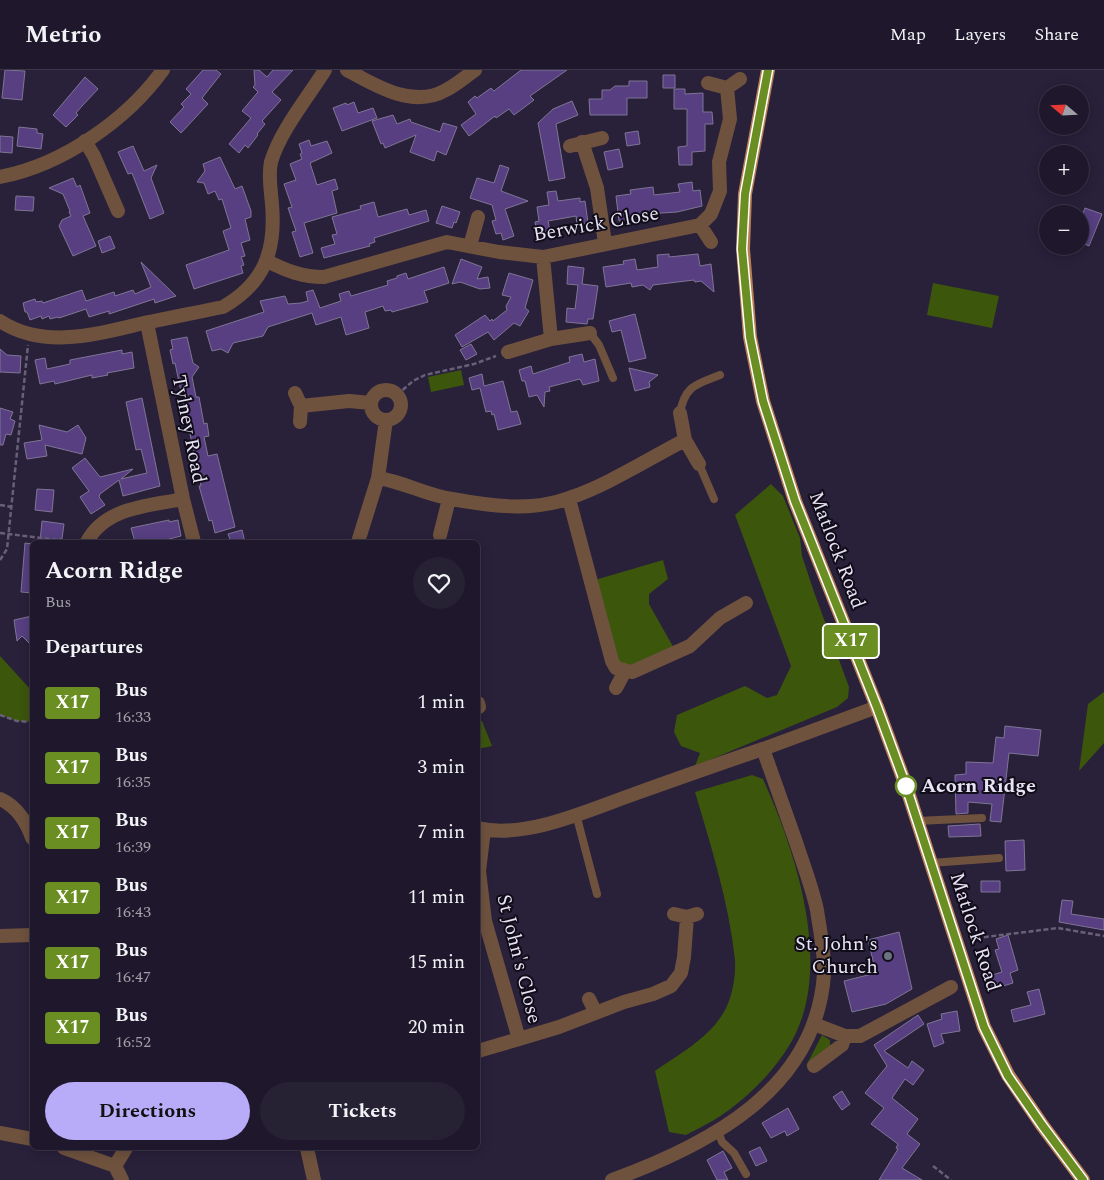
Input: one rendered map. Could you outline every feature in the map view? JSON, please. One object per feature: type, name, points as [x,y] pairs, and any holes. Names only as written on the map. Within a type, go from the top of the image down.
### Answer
[{"type":"main road","name":"Matlock Road","points":[[768,70],[745,194],[742,249],[750,337],[763,401],[795,501],[877,707],[917,821],[984,1027],[1008,1076],[1083,1180]]},
{"type":"street","points":[[0,177],[16,174],[86,141],[128,108],[163,70]]},
{"type":"street","points":[[0,321],[14,330],[30,335],[44,337],[86,336],[223,307],[239,298],[259,275],[267,261],[273,235],[270,182],[271,163],[282,139],[325,70]]},
{"type":"street","points":[[347,70],[396,94],[420,99],[444,91],[475,70]]},
{"type":"street","points":[[727,88],[740,78]]},
{"type":"street","points":[[708,83],[727,88]]},
{"type":"street","points":[[711,242],[700,225],[710,214],[720,191],[720,162],[730,119],[727,88]]},
{"type":"street","points":[[602,138],[576,144],[596,188],[605,243]]},
{"type":"street","points":[[86,141],[118,210]]},
{"type":"street","points":[[470,246],[478,217]]},
{"type":"street","name":"Berwick Close","points":[[267,261],[289,272],[306,277],[324,277],[447,242],[499,252],[543,257],[700,225]]},
{"type":"street","points":[[543,257],[551,339]]},
{"type":"street","name":"Tylney Road","points":[[147,323],[183,500],[193,540]]},
{"type":"street","points":[[508,352],[551,339],[590,333]]},
{"type":"street","points":[[386,390],[397,395],[400,401],[398,414],[392,419],[386,420],[374,415],[371,403],[374,396],[386,390]]},
{"type":"street","points":[[295,393],[301,406],[300,422]]},
{"type":"street","points":[[301,406],[349,401],[371,403]]},
{"type":"street","points":[[680,412],[685,440],[699,464]]},
{"type":"street","points":[[359,540],[378,478],[386,420]]},
{"type":"street","points":[[378,478],[396,480],[449,499],[512,507],[540,505],[568,499],[685,440]]},
{"type":"street","points":[[442,539],[449,499]]},
{"type":"street","points":[[568,499],[589,590],[616,668],[632,672],[690,646],[720,618],[746,603]]},
{"type":"street","points":[[89,540],[102,524],[130,509],[183,500]]},
{"type":"street","points":[[616,688],[625,671]]},
{"type":"street","points":[[481,829],[510,831],[576,814],[877,707]]},
{"type":"street","points":[[612,1180],[660,1162],[741,1117],[759,1101],[800,1054],[814,1024],[824,973],[817,910],[811,885],[763,748]]},
{"type":"street","points":[[0,799],[9,803],[28,824],[30,831]]},
{"type":"street","name":"St John's Close","points":[[480,850],[481,829]]},
{"type":"street","name":"St John's Close","points":[[480,896],[481,922],[519,1039]]},
{"type":"street","name":"St John's Close","points":[[480,1050],[559,1027],[592,1005],[653,994],[670,986],[680,973],[684,957],[686,915]]},
{"type":"street","points":[[0,936],[30,935]]},
{"type":"street","points":[[814,1024],[845,1036],[860,1036],[951,987]]},
{"type":"street","points":[[814,1066],[842,1045],[845,1036]]},
{"type":"street","points":[[0,1133],[30,1139]]},
{"type":"street","points":[[70,1150],[115,1166],[122,1180]]},
{"type":"street","points":[[115,1166],[125,1150]]},
{"type":"street","points":[[306,1150],[314,1180]]},
{"type":"lane","points":[[590,333],[599,345],[613,378]]},
{"type":"lane","points":[[680,412],[688,389],[720,375]]},
{"type":"lane","points":[[699,464],[714,499]]},
{"type":"lane","points":[[576,814],[598,894]]},
{"type":"lane","points":[[917,821],[982,818]]},
{"type":"lane","points":[[931,863],[999,858]]},
{"type":"lane","points":[[718,1131],[722,1142],[734,1153],[746,1174]]},
{"type":"path","points":[[0,560],[6,549],[12,507],[30,335]]},
{"type":"path","points":[[397,395],[413,381],[425,375],[474,364],[508,352]]},
{"type":"path","points":[[0,505],[12,507]]},
{"type":"path","points":[[0,533],[61,540]]},
{"type":"path","points":[[0,715],[17,721],[30,722]]},
{"type":"path","points":[[957,941],[1058,928],[1104,936]]},
{"type":"path","points":[[933,1166],[951,1180]]},
{"type":"green space","points":[[933,283],[999,296],[992,328],[927,315]]},
{"type":"green space","points":[[461,370],[464,385],[431,392],[428,377]]},
{"type":"green space","points":[[771,484],[783,496],[800,538],[802,556],[849,687],[848,698],[837,707],[695,766],[700,753],[681,746],[674,732],[677,715],[745,686],[767,698],[777,695],[791,666],[735,515]]},
{"type":"green space","points":[[663,560],[668,579],[649,594],[649,604],[675,650],[639,666],[617,664],[595,580]]},
{"type":"green space","points":[[0,656],[30,689],[30,722],[17,721],[0,715]]},
{"type":"green space","points":[[1104,692],[1104,743],[1079,771],[1088,704]]},
{"type":"green space","points":[[480,721],[482,721],[492,746],[480,749]]},
{"type":"green space","points":[[752,775],[763,779],[775,807],[787,838],[805,904],[810,972],[806,1003],[796,1033],[783,1055],[748,1094],[719,1117],[686,1135],[669,1132],[655,1071],[692,1046],[716,1024],[728,1003],[735,973],[732,939],[724,896],[695,792]]},
{"type":"green space","points":[[822,1035],[830,1040],[830,1050],[806,1066]]},
{"type":"building","points":[[5,70],[25,71],[22,100],[2,98]]},
{"type":"building","points":[[203,70],[216,70],[221,74],[202,98],[208,104],[181,133],[170,122],[184,107],[181,104],[191,94],[186,89]]},
{"type":"building","points":[[254,70],[259,70],[267,77],[273,70],[293,70],[272,92],[281,100],[262,121],[265,124],[248,148],[245,145],[239,153],[229,144],[251,118],[242,111],[258,92],[253,87],[255,85]]},
{"type":"building","points":[[521,70],[567,70],[530,96],[534,100],[514,115],[509,109],[496,118],[495,116],[469,136],[461,125],[476,114],[468,102],[491,88],[494,91]]},
{"type":"building","points":[[663,75],[675,75],[675,88],[663,88]]},
{"type":"building","points":[[85,77],[98,89],[66,127],[53,115]]},
{"type":"building","points":[[629,81],[647,81],[647,98],[627,98],[627,115],[590,115],[589,99],[602,99],[602,90],[610,90],[615,86],[629,86]]},
{"type":"building","points":[[674,89],[685,89],[685,94],[703,93],[703,112],[712,112],[713,124],[705,124],[705,151],[692,152],[692,165],[679,165],[678,147],[687,146],[687,109],[674,109]]},
{"type":"building","points":[[572,101],[578,115],[556,124],[565,178],[549,181],[538,123],[553,109]]},
{"type":"building","points":[[354,102],[358,113],[373,108],[377,118],[342,131],[333,108]]},
{"type":"building","points":[[393,115],[397,124],[410,119],[411,122],[440,132],[443,123],[457,127],[446,155],[437,151],[434,161],[410,152],[416,135],[385,148],[383,143],[381,144],[372,121]]},
{"type":"building","points":[[19,127],[37,129],[37,133],[43,134],[41,149],[17,146]]},
{"type":"building","points":[[638,131],[640,144],[627,146],[625,133]]},
{"type":"building","points":[[0,136],[13,137],[12,153],[0,152]]},
{"type":"building","points":[[309,140],[311,146],[327,141],[332,153],[310,163],[317,185],[335,179],[338,189],[332,191],[337,213],[304,223],[313,253],[300,257],[292,232],[296,231],[288,208],[292,207],[284,184],[296,180],[290,164],[302,159],[299,144]]},
{"type":"building","points":[[133,146],[144,171],[157,165],[151,178],[164,213],[150,219],[132,173],[128,174],[118,152]]},
{"type":"building","points":[[619,149],[623,167],[608,170],[604,152]]},
{"type":"building","points":[[220,157],[235,189],[242,186],[251,211],[251,217],[245,219],[250,240],[241,243],[245,256],[241,257],[244,265],[241,266],[243,273],[194,289],[186,265],[229,250],[223,231],[231,228],[222,199],[219,200],[215,191],[208,194],[204,183],[197,182],[205,171],[203,164]]},
{"type":"building","points":[[500,165],[509,168],[501,191],[528,201],[505,209],[514,236],[503,240],[501,233],[496,234],[492,221],[496,220],[492,205],[470,198],[477,178],[494,183]]},
{"type":"building","points":[[73,178],[77,187],[80,185],[90,213],[83,216],[96,246],[73,256],[59,226],[62,220],[71,216],[70,211],[63,194],[49,188]]},
{"type":"building","points":[[692,182],[693,191],[700,190],[702,206],[677,212],[632,215],[633,219],[619,221],[616,196],[631,194],[630,190],[653,187],[654,195],[680,192],[678,184]]},
{"type":"building","points":[[556,191],[558,201],[580,198],[580,202],[585,201],[588,223],[577,225],[576,216],[548,221],[550,231],[537,233],[535,222],[539,221],[537,207],[549,205],[547,192]]},
{"type":"building","points":[[16,196],[34,197],[33,211],[15,210]]},
{"type":"building","points":[[374,202],[378,217],[407,209],[409,215],[426,210],[429,221],[374,238],[375,242],[369,244],[370,246],[324,258],[321,248],[335,244],[332,235],[337,234],[332,217],[361,209],[360,206]]},
{"type":"building","points":[[442,206],[460,212],[452,228],[436,223]]},
{"type":"building","points":[[1089,209],[1102,214],[1089,246]]},
{"type":"building","points":[[110,236],[115,248],[102,253],[98,241]]},
{"type":"building","points":[[669,254],[669,257],[698,254],[700,266],[711,264],[714,292],[701,281],[695,282],[694,280],[653,285],[650,290],[643,285],[632,287],[631,283],[606,287],[603,267],[624,264],[623,261],[635,259],[637,270],[658,267],[657,255]]},
{"type":"building","points":[[461,259],[482,267],[477,279],[488,277],[490,288],[480,289],[460,282],[452,284]]},
{"type":"building","points":[[141,262],[176,296],[155,303],[154,299],[109,314],[109,311],[89,317],[86,309],[59,318],[50,319],[49,316],[42,319],[41,316],[30,320],[27,312],[25,312],[23,303],[35,299],[36,302],[42,301],[43,303],[82,290],[86,301],[114,292],[115,296],[133,290],[135,294],[151,287]]},
{"type":"building","points":[[568,266],[584,268],[582,284],[598,286],[593,319],[588,319],[587,324],[566,322],[567,308],[575,309],[578,285],[567,284]]},
{"type":"building","points":[[444,267],[449,283],[424,291],[428,302],[392,312],[391,310],[385,311],[383,306],[365,312],[369,328],[346,335],[341,317],[316,325],[312,313],[268,327],[263,336],[233,343],[228,353],[221,349],[212,351],[206,331],[264,312],[260,301],[285,296],[288,304],[301,303],[308,301],[306,292],[313,290],[320,308],[341,301],[339,294],[349,291],[351,296],[388,285],[387,281],[406,273],[408,279]]},
{"type":"building","points":[[509,273],[533,280],[525,308],[529,311],[520,326],[514,323],[494,340],[488,332],[462,347],[455,335],[485,315],[490,321],[492,319],[493,321],[507,310],[506,306],[511,297],[502,295]]},
{"type":"building","points":[[635,314],[646,358],[629,362],[621,330],[612,332],[609,321]]},
{"type":"building","points":[[187,337],[193,363],[199,367],[192,377],[196,397],[199,397],[204,424],[207,423],[209,436],[204,437],[208,456],[217,454],[235,527],[215,533],[212,520],[209,521],[199,486],[201,486],[175,363],[173,364],[170,350],[173,349],[171,340]]},
{"type":"building","points":[[471,344],[477,354],[466,360],[460,350]]},
{"type":"building","points":[[0,349],[7,355],[21,356],[20,373],[0,372]]},
{"type":"building","points":[[122,350],[122,354],[132,352],[134,368],[92,378],[92,375],[55,384],[54,381],[40,384],[35,360],[45,358],[47,369],[70,364],[70,360]]},
{"type":"building","points":[[582,354],[584,362],[595,359],[599,381],[583,385],[580,379],[549,387],[550,391],[545,392],[544,407],[537,395],[529,397],[525,381],[522,381],[519,370],[531,366],[533,374],[570,362],[569,357]]},
{"type":"building","points":[[629,368],[658,375],[649,382],[650,387],[635,391]]},
{"type":"building","points":[[482,374],[484,386],[503,381],[511,412],[517,411],[521,424],[498,430],[494,414],[492,415],[491,411],[486,412],[480,388],[472,390],[469,378]]},
{"type":"building","points":[[142,398],[160,486],[123,496],[119,480],[100,494],[99,497],[105,505],[91,514],[80,497],[89,491],[72,468],[85,458],[100,477],[133,469],[121,479],[147,473],[141,449],[136,450],[126,402]]},
{"type":"building","points":[[0,408],[13,412],[10,419],[15,421],[11,435],[6,434],[3,445],[0,445]]},
{"type":"building","points":[[39,425],[67,432],[78,425],[86,438],[82,454],[45,445],[47,456],[27,459],[24,443],[42,440]]},
{"type":"building","points":[[37,489],[54,490],[52,512],[35,510]]},
{"type":"building","points":[[169,520],[169,522],[178,520],[181,536],[169,540],[134,540],[131,528]]},
{"type":"building","points":[[42,521],[64,524],[62,539],[40,540]]},
{"type":"building","points":[[242,530],[244,540],[230,540],[228,534]]},
{"type":"building","points":[[25,543],[30,544],[30,593],[21,592]]},
{"type":"building","points":[[30,616],[30,644],[22,636],[17,641],[14,620]]},
{"type":"building","points":[[1005,726],[1041,730],[1038,756],[1009,753],[1001,822],[990,821],[992,804],[968,802],[968,813],[956,814],[955,775],[966,774],[966,762],[993,763],[996,737],[1004,738]]},
{"type":"building","points":[[980,824],[981,836],[949,837],[948,826]]},
{"type":"building","points":[[1024,840],[1025,870],[1006,871],[1005,841]]},
{"type":"building","points":[[981,881],[1000,881],[1000,892],[981,892]]},
{"type":"building","points":[[1062,900],[1073,901],[1071,914],[1104,919],[1104,930],[1059,922]]},
{"type":"building","name":"St. John's Church","points":[[899,932],[912,989],[886,1004],[852,1012],[844,981],[876,973],[868,940]]},
{"type":"building","points":[[1008,935],[1018,970],[1010,973],[1013,983],[993,989],[989,976],[1002,972],[995,950],[999,949],[996,939]]},
{"type":"building","points":[[1039,989],[1045,1014],[1014,1022],[1011,1010],[1031,1005],[1027,992]]},
{"type":"building","points":[[957,1011],[960,1031],[941,1034],[944,1043],[934,1047],[927,1024],[942,1019],[941,1014]]},
{"type":"building","points":[[918,1015],[924,1024],[884,1051],[908,1068],[912,1061],[924,1070],[913,1085],[905,1079],[892,1098],[918,1119],[907,1134],[920,1144],[902,1168],[922,1180],[879,1180],[898,1149],[896,1148],[898,1144],[871,1124],[884,1108],[865,1093],[887,1066],[874,1045]]},
{"type":"building","points":[[842,1091],[850,1104],[842,1110],[833,1097]]},
{"type":"building","points":[[788,1108],[799,1129],[787,1136],[785,1131],[771,1138],[762,1123]]},
{"type":"building","points":[[760,1147],[767,1161],[756,1166],[749,1152]]},
{"type":"building","points":[[723,1151],[732,1168],[724,1172],[728,1180],[717,1180],[707,1160]]},
{"type":"bus line","name":"X17","points":[[768,70],[745,194],[742,249],[750,337],[763,401],[795,501],[877,707],[906,786],[984,1027],[1008,1076],[1083,1180]]},
{"type":"place","name":"Acorn Ridge","points":[[906,786]]},
{"type":"place","name":"St. John's Church","points":[[888,956]]}]
